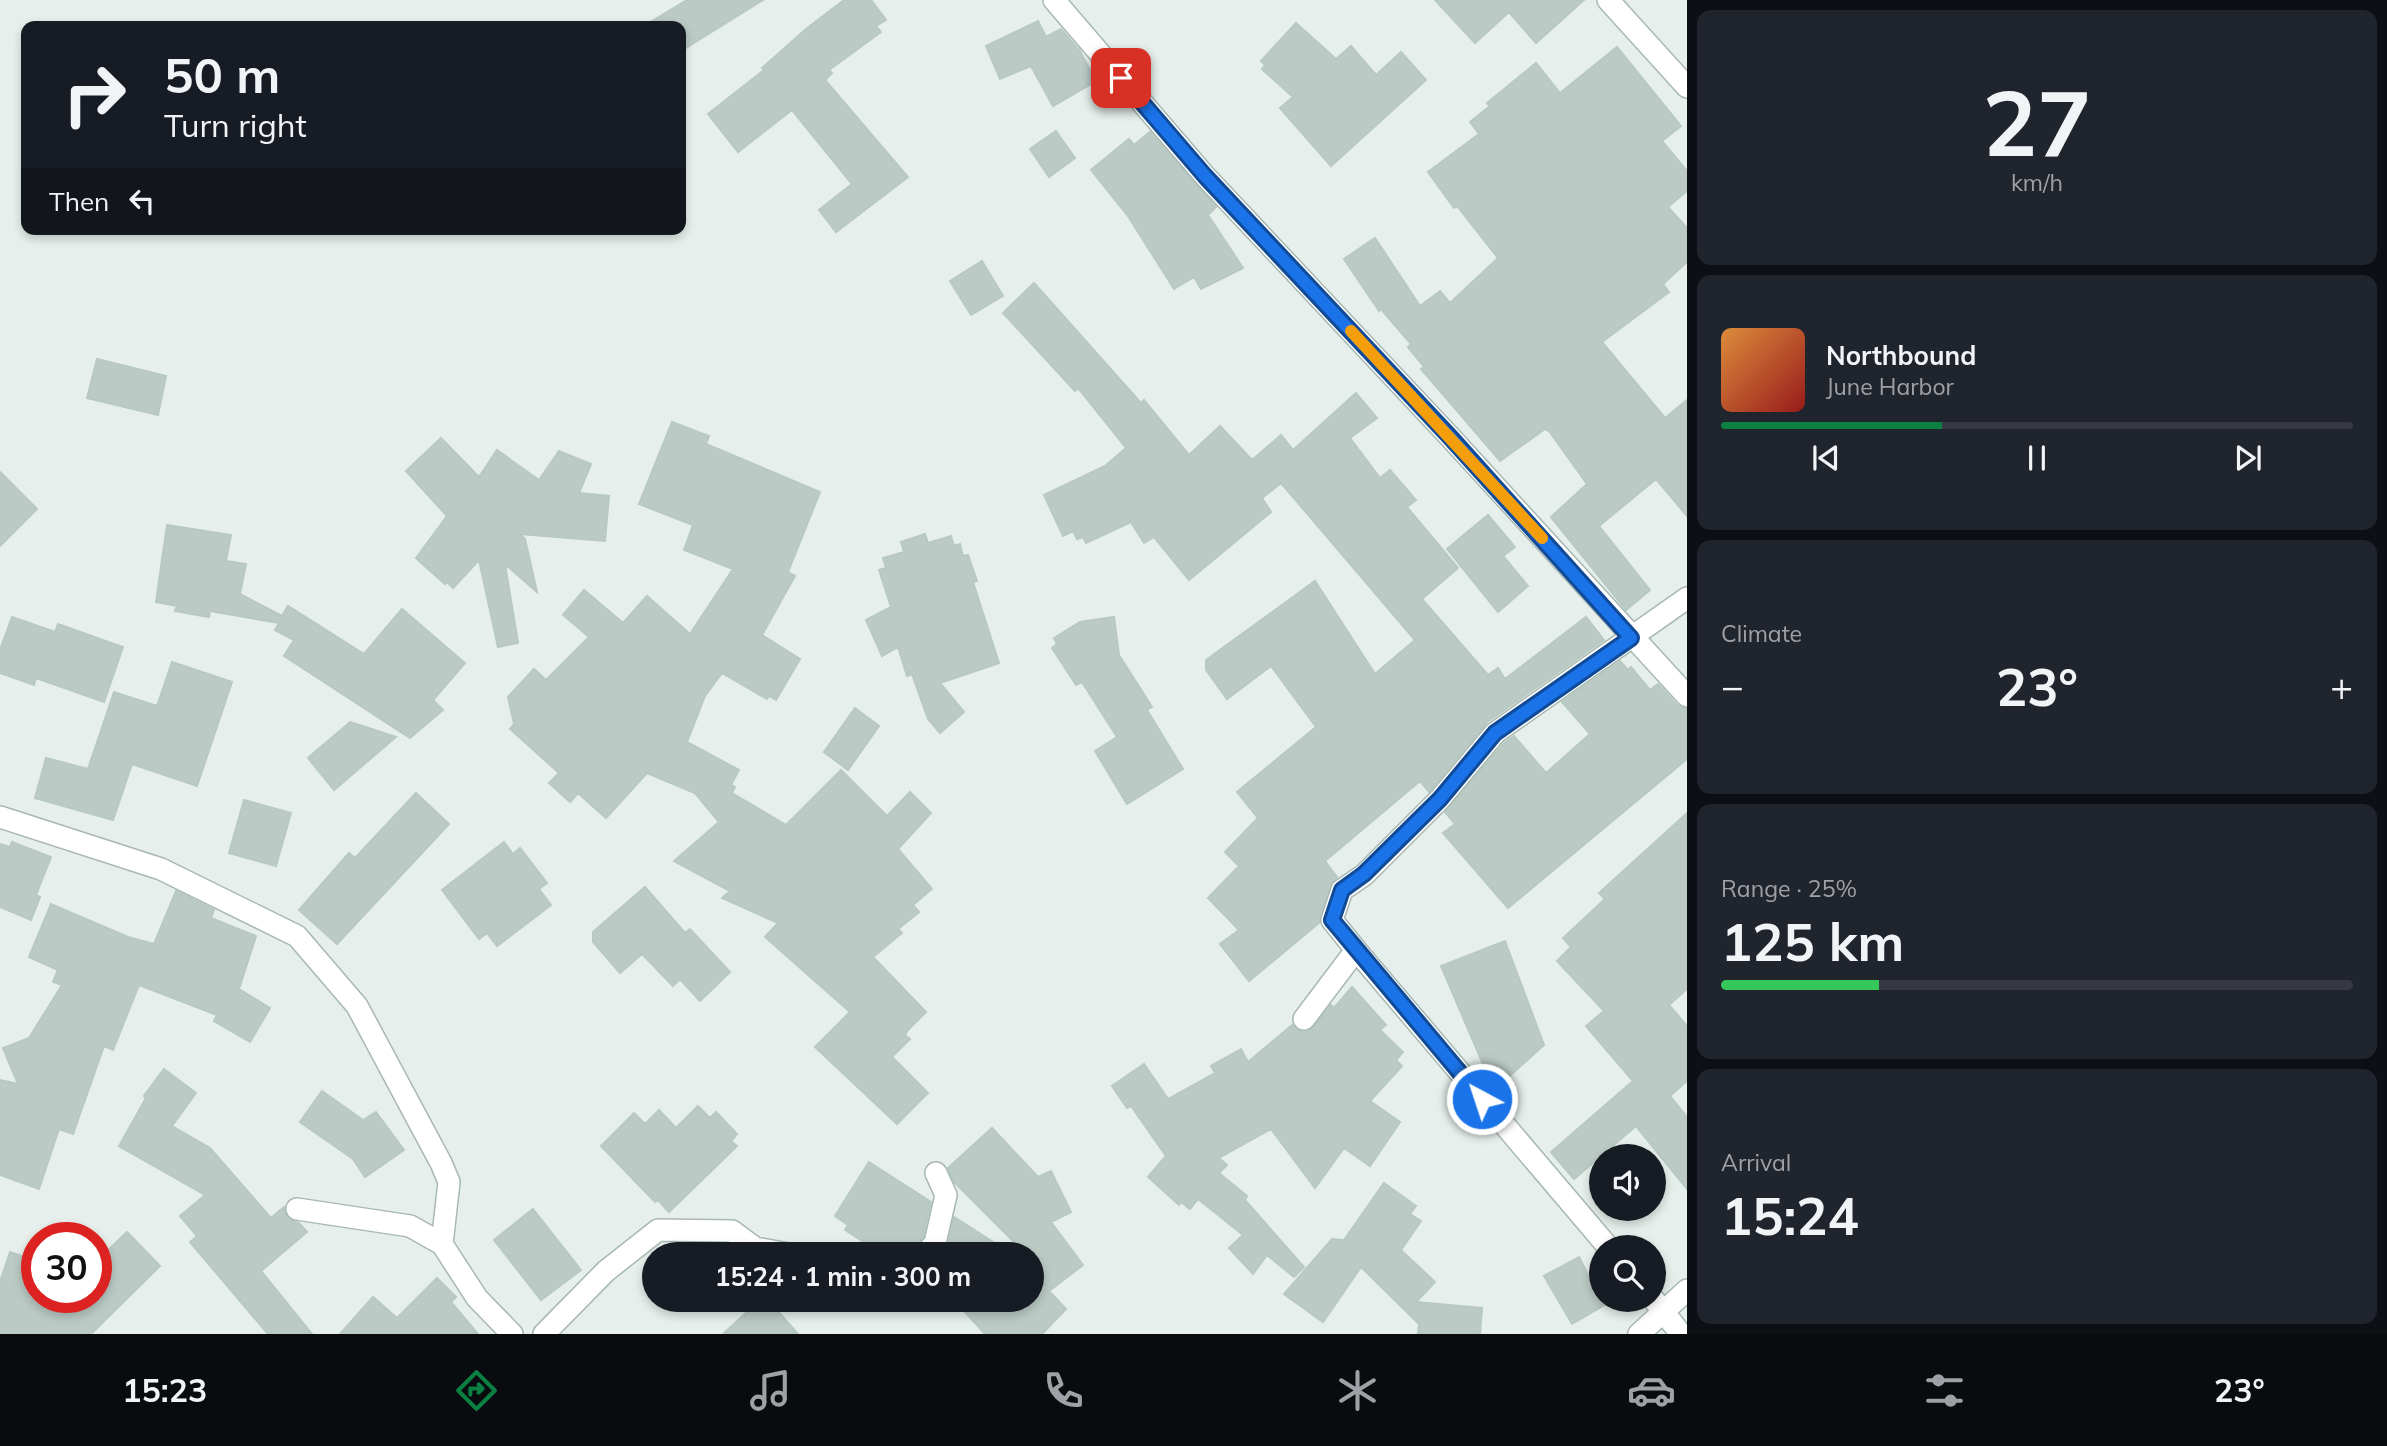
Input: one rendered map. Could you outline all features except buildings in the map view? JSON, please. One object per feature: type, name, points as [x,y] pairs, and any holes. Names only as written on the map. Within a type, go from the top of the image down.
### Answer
[{"type":"street","points":[[1054,0],[1205,176],[1451,438],[1631,638],[1687,696]]},
{"type":"street","points":[[1608,0],[1687,88]]},
{"type":"street","points":[[1598,1235],[1332,920],[1342,890],[1364,874],[1440,799],[1495,733],[1687,598]]},
{"type":"street","points":[[0,817],[162,869],[297,936],[357,1006],[441,1163],[449,1182],[442,1244]]},
{"type":"street","points":[[1304,1019],[1356,950]]},
{"type":"street","points":[[935,1242],[946,1195],[936,1174]]},
{"type":"street","points":[[297,1209],[410,1226],[442,1244],[477,1298],[512,1334]]},
{"type":"street","points":[[643,1242],[658,1230],[732,1231],[747,1242]]},
{"type":"street","points":[[544,1334],[606,1271],[642,1243]]},
{"type":"street","points":[[1666,1302],[1687,1290]]},
{"type":"street","points":[[1639,1334],[1655,1312]]},
{"type":"street","points":[[1664,1312],[1681,1334]]},
{"type":"slow traffic","points":[[1351,331],[1542,538]]},
{"type":"route","points":[[1121,78],[1205,176],[1451,438],[1631,638],[1495,733],[1440,799],[1364,874],[1342,890],[1332,920],[1482,1099]]}]
